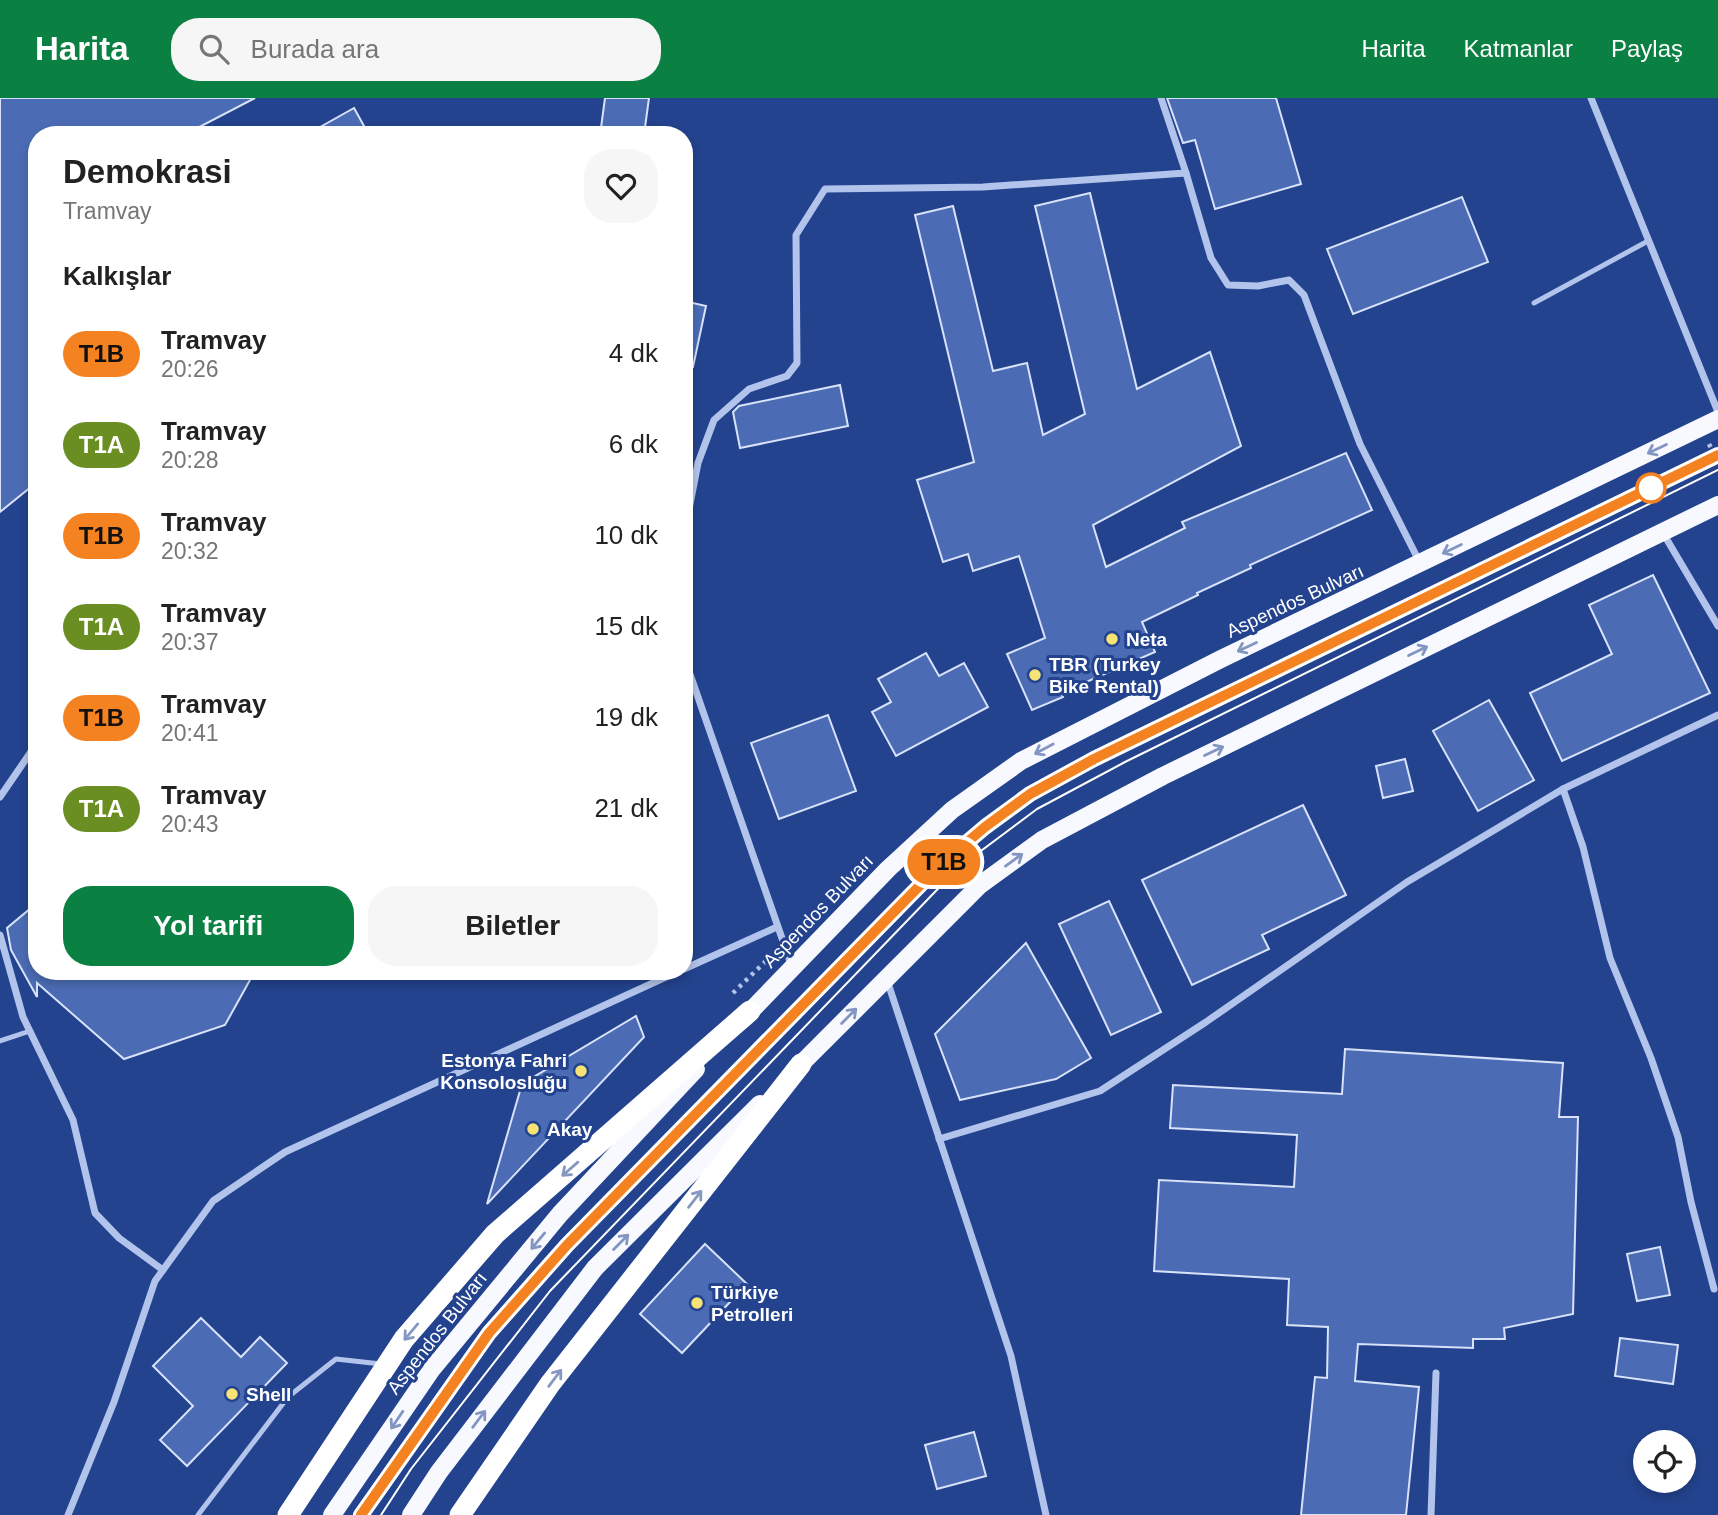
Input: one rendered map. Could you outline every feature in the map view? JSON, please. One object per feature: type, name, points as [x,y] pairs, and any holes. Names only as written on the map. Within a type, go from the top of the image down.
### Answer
[{"type":"highway","points":[[288,1515],[404,1339],[495,1234],[750,1011]]},
{"type":"highway","points":[[460,1515],[550,1384],[801,1064]]},
{"type":"main road","name":"Aspendos Bulvarı","points":[[332,1515],[432,1369],[561,1214],[750,1011],[888,869],[951,810],[1021,761],[1221,659],[1718,419]]},
{"type":"main road","points":[[411,1515],[439,1472],[595,1268],[980,885],[1042,840],[1163,776],[1718,505]]},
{"type":"street","points":[[1161,98],[1211,258],[1228,285],[1258,286],[1289,280],[1304,295],[1360,444],[1421,564]]},
{"type":"street","points":[[1591,98],[1718,412]]},
{"type":"street","points":[[693,489],[698,463],[714,420],[749,389],[787,376],[797,363],[796,235],[825,189],[983,187],[1186,173]]},
{"type":"street","points":[[1663,532],[1718,626]]},
{"type":"street","points":[[693,683],[792,968]]},
{"type":"street","points":[[939,1139],[1100,1090],[1206,1022],[1407,882],[1563,789],[1718,715]]},
{"type":"street","points":[[0,797],[28,756]]},
{"type":"street","points":[[1563,789],[1583,847],[1610,958],[1651,1058],[1678,1137],[1691,1202],[1714,1289]]},
{"type":"street","points":[[693,965],[777,927]]},
{"type":"street","points":[[0,935],[23,1017],[73,1119],[95,1213],[119,1238],[163,1270]]},
{"type":"street","points":[[886,979],[1010,1356],[1046,1515]]},
{"type":"street","points":[[68,1515],[114,1402],[155,1281],[213,1201],[285,1152],[659,980]]},
{"type":"street","points":[[1431,1515],[1436,1373]]},
{"type":"lane","points":[[1534,303],[1648,242]]},
{"type":"lane","points":[[0,1041],[30,1031]]},
{"type":"lane","points":[[198,1515],[288,1397],[336,1359],[388,1365]]},
{"type":"building","points":[[0,98],[255,98],[201,126],[28,126],[28,489],[0,512]]},
{"type":"building","points":[[605,98],[649,98],[645,126],[601,126]]},
{"type":"building","points":[[1167,98],[1276,98],[1301,184],[1215,209],[1195,140],[1183,143]]},
{"type":"building","points":[[354,108],[364,126],[322,126]]},
{"type":"building","points":[[1090,193],[1137,389],[1210,352],[1241,446],[1093,525],[1106,567],[1185,528],[1182,522],[1346,453],[1372,510],[1250,565],[1251,568],[1142,622],[1155,652],[1061,693],[1063,697],[1032,710],[1007,654],[1045,638],[1019,556],[973,571],[968,554],[943,562],[917,480],[974,462],[915,215],[953,206],[993,371],[1027,363],[1043,435],[1085,414],[1035,206]]},
{"type":"building","points":[[1462,197],[1488,262],[1353,314],[1327,249]]},
{"type":"building","points":[[693,303],[706,306],[693,367]]},
{"type":"building","points":[[840,385],[848,426],[740,448],[733,412],[739,406]]},
{"type":"building","points":[[1653,575],[1710,693],[1562,761],[1530,693],[1612,654],[1589,605]]},
{"type":"building","points":[[926,653],[939,676],[964,663],[988,707],[896,756],[872,712],[891,702],[878,679]]},
{"type":"building","points":[[1489,700],[1534,780],[1478,811],[1433,731]]},
{"type":"building","points":[[828,715],[856,791],[779,819],[751,743]]},
{"type":"building","points":[[1405,759],[1413,791],[1383,798],[1376,766]]},
{"type":"building","points":[[1303,805],[1346,895],[1262,935],[1269,949],[1192,985],[1142,880]]},
{"type":"building","points":[[1109,901],[1161,1012],[1111,1035],[1059,924]]},
{"type":"building","points":[[28,910],[28,980],[250,980],[225,1025],[124,1059],[37,983],[37,997],[11,950],[7,928]]},
{"type":"building","points":[[1026,943],[1091,1058],[1056,1079],[960,1100],[935,1034]]},
{"type":"building","name":"Akay","points":[[636,1016],[644,1037],[487,1204],[522,1084]]},
{"type":"building","points":[[1345,1049],[1563,1063],[1559,1117],[1578,1117],[1573,1314],[1504,1328],[1505,1339],[1473,1339],[1473,1348],[1358,1344],[1355,1381],[1419,1387],[1406,1515],[1301,1515],[1315,1377],[1327,1378],[1328,1327],[1287,1325],[1289,1279],[1154,1271],[1159,1180],[1294,1187],[1297,1135],[1170,1128],[1173,1085],[1342,1094]]},
{"type":"building","points":[[705,1244],[747,1284],[682,1353],[640,1314]]},
{"type":"building","points":[[1660,1247],[1670,1295],[1637,1301],[1627,1254]]},
{"type":"building","points":[[201,1318],[241,1357],[260,1337],[287,1363],[187,1466],[160,1440],[193,1406],[153,1366]]},
{"type":"building","points":[[1620,1338],[1678,1345],[1673,1384],[1615,1376]]},
{"type":"building","points":[[974,1432],[986,1476],[937,1489],[925,1445]]},
{"type":"tram line","points":[[361,1515],[489,1333],[567,1245],[939,866],[984,827],[1030,794],[1094,759],[1718,455]]},
{"type":"tram line","name":"T1B","points":[[361,1515],[489,1333],[567,1245],[882,923],[939,866],[985,827],[1030,794],[1094,759],[1718,455]]},
{"type":"tram line","points":[[381,1515],[411,1469],[550,1291],[958,868],[1037,809],[1125,762],[1718,470]]},
{"type":"place","name":"Neta","points":[[1112,639]]},
{"type":"place","name":"TBR (Turkey Bike Rental)","points":[[1035,675]]},
{"type":"place","name":"Estonya Fahri Konsolosluğu","points":[[581,1071]]},
{"type":"place","name":"Akay","points":[[533,1129]]},
{"type":"place","name":"Türkiye Petrolleri","points":[[697,1303]]},
{"type":"place","name":"Shell","points":[[232,1394]]}]
